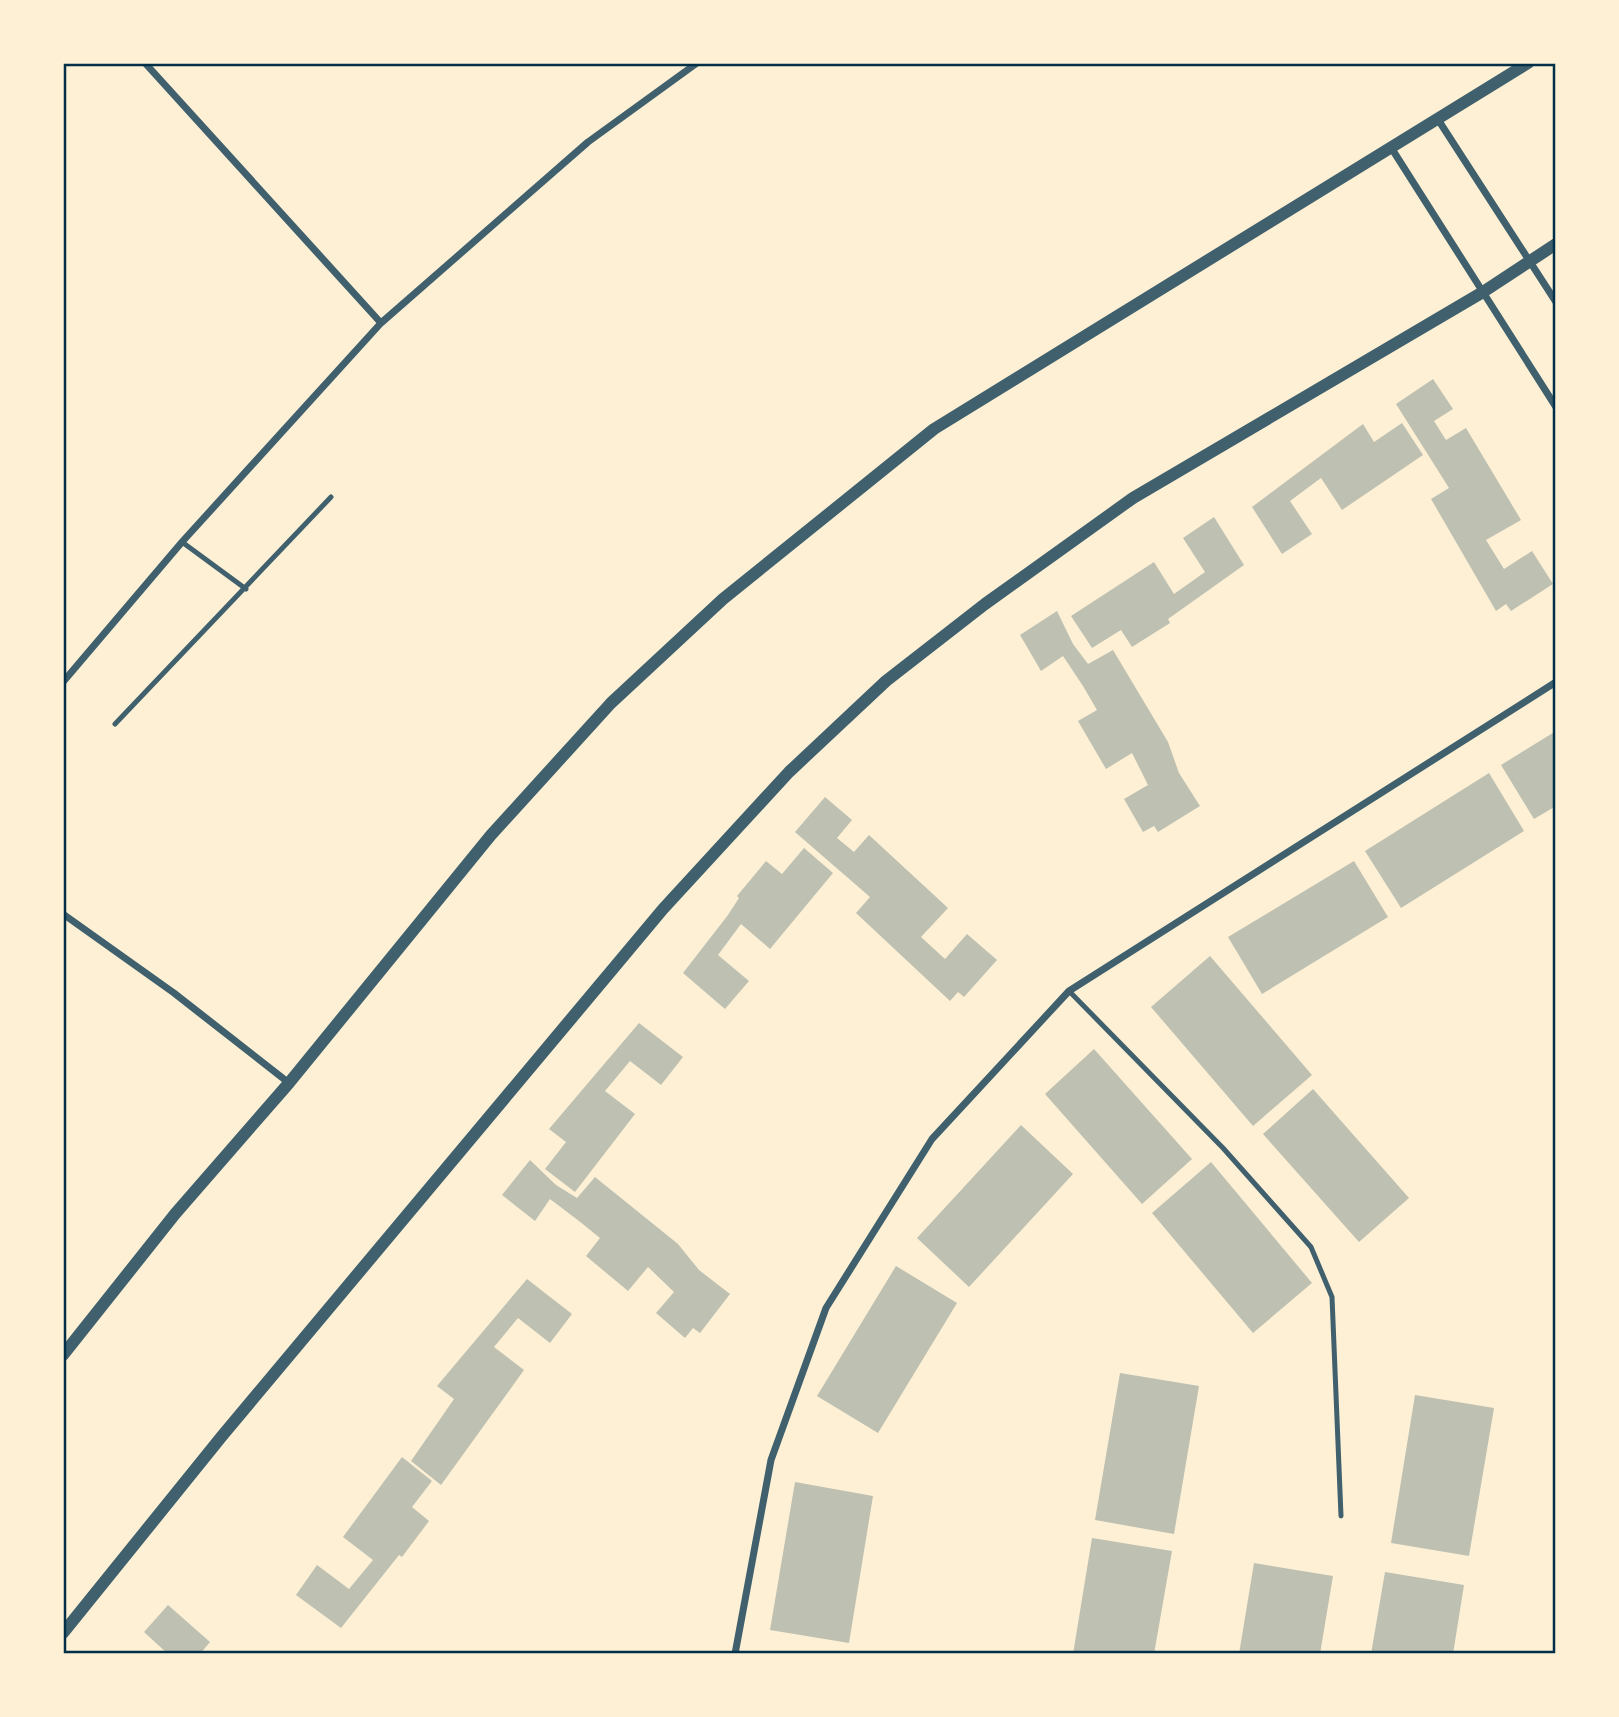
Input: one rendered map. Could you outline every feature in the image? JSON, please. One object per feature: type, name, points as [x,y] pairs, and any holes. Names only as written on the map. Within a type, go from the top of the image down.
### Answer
[{"type":"street","points":[[145,63],[381,323]]},
{"type":"street","points":[[63,682],[182,542],[381,323],[588,142],[696,63]]},
{"type":"street","points":[[63,1355],[175,1214],[289,1083],[491,835],[611,703],[723,599],[934,429],[1439,121],[1528,63]]},
{"type":"street","points":[[1439,121],[1556,302]]},
{"type":"street","points":[[1392,149],[1556,407]]},
{"type":"street","points":[[63,1633],[222,1436],[663,909],[798,763],[886,681],[985,604],[1133,498],[1483,292],[1556,244]]},
{"type":"street","points":[[735,1654],[771,1460],[826,1308],[932,1139],[1069,991],[1556,682]]},
{"type":"street","points":[[63,914],[174,993],[289,1083]]},
{"type":"lane","points":[[115,724],[331,498]]},
{"type":"lane","points":[[182,542],[246,589]]},
{"type":"lane","points":[[1069,991],[1223,1148],[1311,1247],[1332,1297],[1341,1516]]},
{"type":"building","points":[[1433,379],[1453,409],[1434,421],[1446,440],[1466,428],[1521,520],[1486,540],[1504,569],[1532,551],[1553,584],[1511,611],[1506,604],[1496,611],[1431,499],[1449,488],[1396,404]]},
{"type":"building","points":[[1402,423],[1423,455],[1342,510],[1321,478],[1290,501],[1312,534],[1282,554],[1252,507],[1363,424],[1374,442]]},
{"type":"building","points":[[1214,517],[1244,565],[1168,619],[1170,623],[1132,647],[1121,630],[1092,648],[1071,616],[1154,562],[1174,594],[1205,572],[1183,538]]},
{"type":"building","points":[[1057,611],[1073,644],[1088,664],[1113,650],[1168,742],[1179,773],[1200,806],[1158,832],[1154,826],[1143,832],[1124,799],[1148,785],[1132,753],[1106,769],[1078,721],[1097,710],[1083,686],[1063,656],[1041,671],[1020,635]]},
{"type":"building","points":[[1556,731],[1556,806],[1534,819],[1501,765]]},
{"type":"building","points":[[1489,773],[1524,831],[1401,908],[1365,851]]},
{"type":"building","points":[[825,797],[852,820],[837,838],[854,852],[869,835],[948,908],[921,937],[945,959],[967,934],[997,960],[964,997],[958,992],[950,1001],[856,913],[870,897],[795,832]]},
{"type":"building","points":[[804,848],[833,873],[770,949],[741,924],[718,955],[749,981],[725,1009],[683,973],[728,915],[739,898],[737,896],[766,861],[782,874]]},
{"type":"building","points":[[1354,861],[1388,917],[1262,994],[1228,937]]},
{"type":"building","points":[[1210,956],[1312,1075],[1253,1126],[1151,1007]]},
{"type":"building","points":[[639,1023],[683,1057],[661,1085],[630,1061],[605,1091],[635,1114],[575,1192],[545,1169],[566,1142],[549,1129]]},
{"type":"building","points":[[1094,1049],[1192,1159],[1142,1204],[1045,1094]]},
{"type":"building","points":[[1313,1089],[1409,1198],[1359,1242],[1263,1134]]},
{"type":"building","points":[[1021,1125],[1073,1174],[969,1287],[917,1238]]},
{"type":"building","points":[[530,1160],[556,1185],[577,1198],[595,1177],[678,1244],[699,1270],[730,1294],[700,1333],[693,1328],[685,1338],[656,1313],[674,1292],[648,1267],[628,1291],[586,1256],[600,1238],[579,1221],[550,1199],[535,1221],[502,1195]]},
{"type":"building","points":[[1211,1162],[1312,1283],[1253,1333],[1152,1213]]},
{"type":"building","points":[[896,1266],[957,1303],[878,1433],[817,1396]]},
{"type":"building","points":[[527,1279],[572,1314],[550,1343],[518,1318],[494,1347],[524,1370],[441,1485],[411,1461],[454,1399],[437,1386]]},
{"type":"building","points":[[1120,1373],[1199,1386],[1174,1534],[1095,1520]]},
{"type":"building","points":[[1415,1395],[1494,1408],[1469,1556],[1391,1543]]},
{"type":"building","points":[[402,1457],[432,1481],[412,1507],[429,1521],[341,1628],[296,1595],[317,1565],[349,1589],[373,1560],[343,1537]]},
{"type":"building","points":[[795,1482],[873,1496],[849,1643],[770,1630]]},
{"type":"building","points":[[1092,1538],[1172,1551],[1154,1654],[1073,1654]]},
{"type":"building","points":[[1254,1563],[1333,1576],[1320,1654],[1239,1654]]},
{"type":"building","points":[[1385,1572],[1464,1585],[1453,1654],[1371,1654]]},
{"type":"building","points":[[168,1605],[210,1642],[200,1654],[168,1654],[144,1632]]}]
